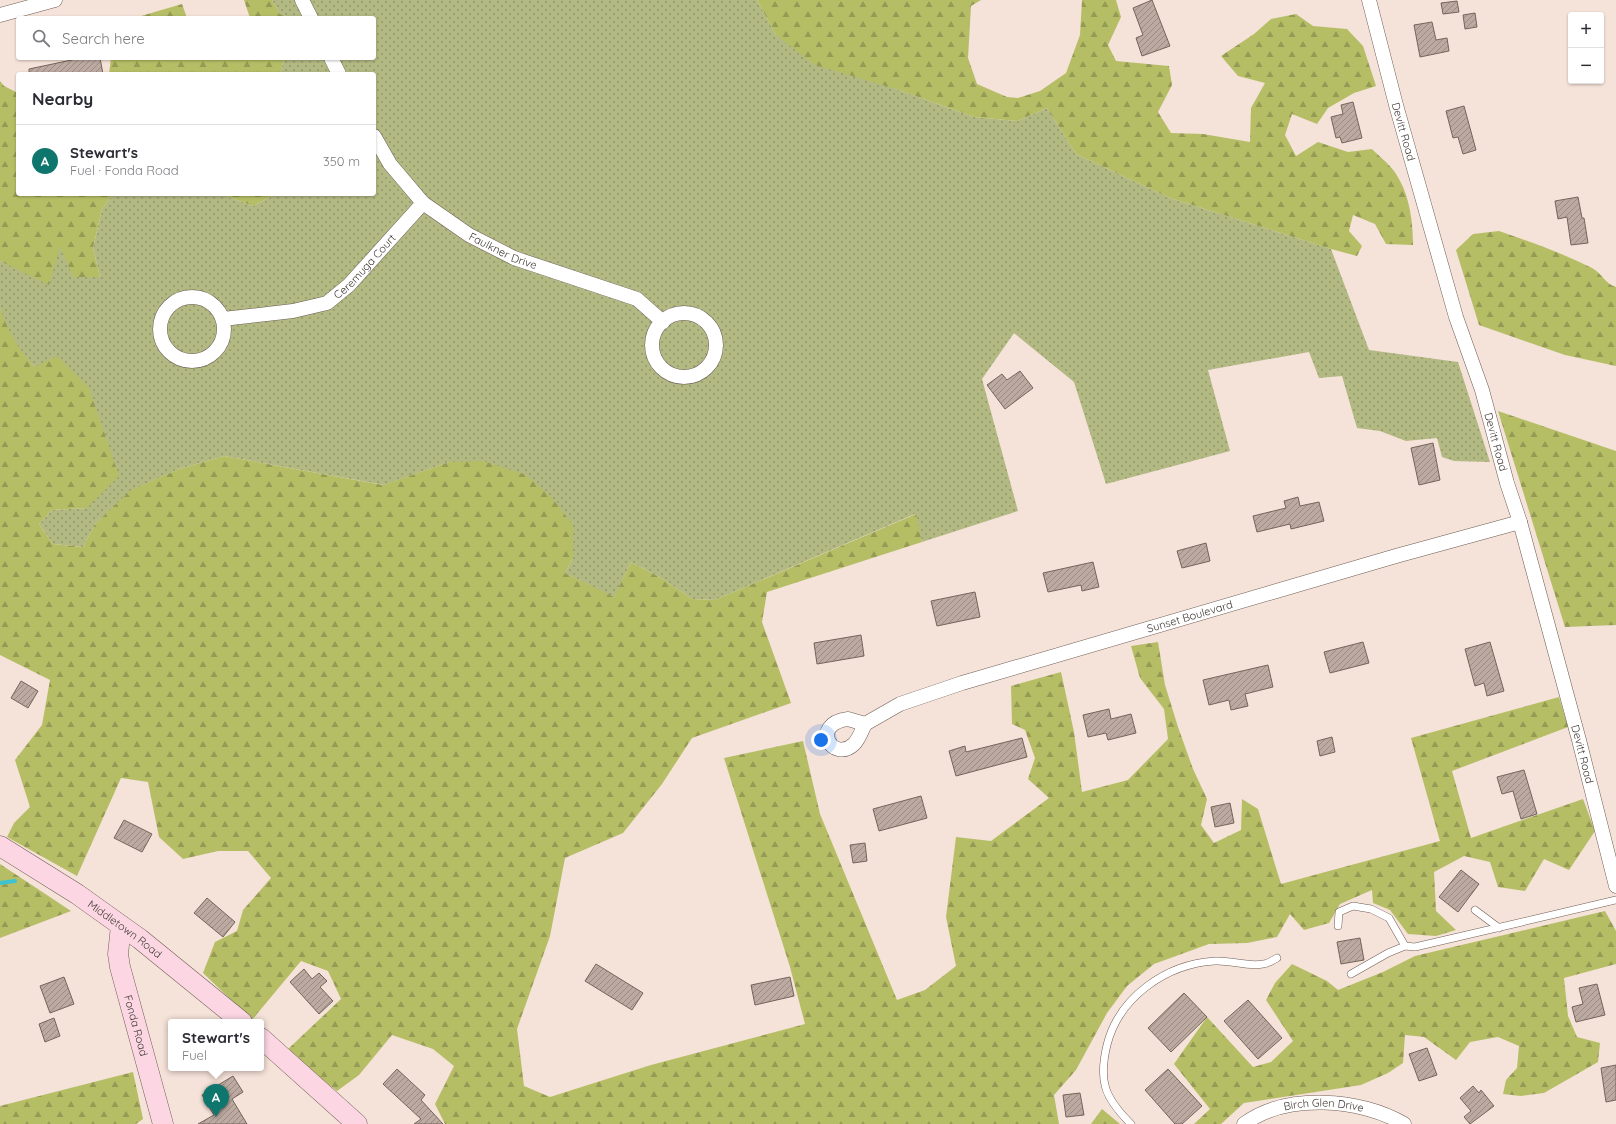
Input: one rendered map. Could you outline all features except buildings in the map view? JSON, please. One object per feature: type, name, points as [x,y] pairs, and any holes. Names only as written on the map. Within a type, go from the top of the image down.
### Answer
[{"type":"street","points":[[0,14],[55,0]]},
{"type":"street","points":[[302,0],[310,16]]},
{"type":"street","name":"Devitt Road","points":[[1369,0],[1396,105],[1456,317],[1482,390],[1507,483],[1520,522],[1579,740],[1616,886]]},
{"type":"street","points":[[332,60],[338,72]]},
{"type":"street","name":"Faulkner Drive","points":[[376,140],[390,164],[424,203],[469,235],[514,258],[637,299],[663,322]]},
{"type":"street","name":"Ceremuga Court","points":[[223,319],[293,311],[327,303],[348,286],[424,203]]},
{"type":"street","points":[[188,298],[204,299],[217,309],[223,319],[223,339],[219,347],[207,358],[194,361],[182,359],[171,352],[163,342],[161,325],[163,317],[167,310],[180,300],[188,298]]},
{"type":"street","points":[[686,314],[701,318],[707,323],[715,337],[716,345],[715,353],[707,367],[694,376],[685,377],[668,373],[662,368],[653,353],[652,344],[657,328],[663,322],[670,317],[686,314]]},
{"type":"street","name":"Sunset Boulevard","points":[[865,724],[900,704],[962,683],[1520,522]]},
{"type":"street","name":"Middletown Road","points":[[0,846],[77,894],[140,939],[238,1019]]},
{"type":"street","name":"Fonda Road","points":[[121,926],[118,954],[120,967],[163,1124]]},
{"type":"street","points":[[264,1041],[357,1124]]},
{"type":"street","name":"Birch Glen Drive","points":[[1244,1124],[1254,1117],[1275,1109],[1306,1103],[1349,1104],[1375,1110],[1404,1124]]},
{"type":"lane","points":[[1351,974],[1388,953],[1405,946],[1415,947],[1616,900]]},
{"type":"lane","points":[[1338,926],[1339,912],[1353,906],[1371,910],[1389,918],[1405,946]]},
{"type":"lane","points":[[1475,910],[1499,928]]},
{"type":"lane","points":[[1131,1124],[1114,1107],[1106,1092],[1103,1072],[1110,1036],[1120,1015],[1130,1001],[1158,978],[1199,963],[1216,961],[1264,964],[1277,958]]},
{"type":"green space","points":[[244,0],[272,0],[280,14],[286,16],[249,16]]},
{"type":"green space","points":[[272,0],[757,0],[776,35],[896,89],[974,117],[1017,121],[1047,108],[1076,154],[1170,198],[1331,249],[1369,350],[1458,362],[1490,462],[1454,461],[1442,457],[1437,438],[1406,441],[1380,431],[1357,428],[1342,376],[1319,378],[1309,352],[1208,370],[1230,451],[1106,484],[1074,382],[1014,333],[982,379],[1018,511],[922,542],[915,514],[715,600],[692,599],[661,578],[631,562],[614,598],[565,573],[573,558],[449,462],[384,485],[224,456],[179,469],[132,490],[95,524],[83,547],[53,544],[39,524],[52,510],[87,508],[35,367],[13,340],[2,316],[0,308],[0,261],[5,262],[59,246],[100,277],[93,248],[102,209],[112,196],[226,196],[253,206],[272,196],[376,196],[376,72],[280,72],[284,60],[376,60],[376,16],[286,16],[280,14]]},
{"type":"green space","points":[[757,0],[981,0],[971,6],[968,58],[977,84],[1007,97],[1018,98],[1040,91],[1066,73],[1080,35],[1082,0],[1116,0],[1121,17],[1108,45],[1116,61],[1169,66],[1172,85],[1158,112],[1171,133],[1203,134],[1250,142],[1251,108],[1265,83],[1238,76],[1221,56],[1254,34],[1271,19],[1296,14],[1313,26],[1347,29],[1363,46],[1376,86],[1354,93],[1328,108],[1317,124],[1292,114],[1285,135],[1296,156],[1318,142],[1348,152],[1372,149],[1392,168],[1407,197],[1411,216],[1413,245],[1386,244],[1375,224],[1353,215],[1349,231],[1362,246],[1357,256],[1170,198],[1076,154],[1047,108],[1017,121],[974,117],[896,89],[815,65],[776,35]]},
{"type":"green space","points":[[182,4],[186,16],[141,16]]},
{"type":"green space","points":[[111,60],[284,60],[280,72],[109,72]]},
{"type":"green space","points":[[0,81],[4,86],[16,92],[16,196],[112,196],[102,209],[93,248],[100,277],[73,277],[60,247],[49,285],[0,261]]},
{"type":"green space","points":[[226,196],[272,196],[253,206]]},
{"type":"green space","points":[[1499,231],[1546,248],[1592,268],[1612,286],[1616,287],[1616,366],[1565,355],[1479,325],[1456,250],[1473,234]]},
{"type":"green space","points":[[0,308],[14,339],[35,367],[57,356],[89,388],[119,476],[87,508],[52,510],[39,524],[53,544],[83,547],[95,524],[131,490],[179,469],[224,456],[383,485],[449,462],[483,461],[526,475],[552,498],[573,525],[573,558],[565,573],[614,597],[631,562],[661,578],[692,599],[715,600],[916,514],[922,542],[767,592],[762,622],[791,703],[692,738],[662,784],[623,833],[565,858],[550,936],[517,1029],[524,1086],[550,1097],[651,1065],[805,1024],[790,967],[724,758],[803,741],[820,814],[897,1000],[925,990],[956,966],[946,917],[956,837],[991,841],[1049,798],[1028,779],[1035,758],[1025,730],[1012,724],[1011,686],[1061,672],[1074,732],[1082,792],[1128,780],[1168,739],[1164,709],[1140,678],[1131,646],[1158,642],[1165,685],[1178,727],[1193,769],[1207,799],[1201,825],[1214,843],[1241,830],[1242,799],[1258,809],[1281,884],[1440,841],[1411,738],[1559,697],[1568,727],[1452,771],[1471,838],[1583,799],[1595,831],[1569,870],[1544,859],[1525,891],[1498,887],[1490,862],[1464,856],[1434,872],[1436,911],[1456,930],[1436,936],[1408,934],[1390,910],[1373,903],[1372,890],[1340,904],[1329,923],[1304,930],[1290,914],[1277,937],[1247,943],[1209,944],[1154,964],[1127,986],[1107,1013],[1076,1070],[1054,1095],[1059,1124],[445,1124],[435,1104],[454,1066],[433,1049],[392,1035],[359,1075],[337,1091],[286,1051],[341,999],[328,971],[301,961],[253,1019],[251,1019],[203,973],[215,942],[237,931],[243,910],[271,878],[248,851],[218,851],[183,859],[159,837],[148,782],[121,778],[77,876],[7,837],[14,823],[30,807],[15,760],[42,725],[50,680],[0,655]]},
{"type":"green space","points":[[1498,411],[1616,451],[1616,625],[1565,627]]},
{"type":"green space","points":[[0,864],[71,911],[0,938]]},
{"type":"green space","points":[[1605,911],[1616,931],[1616,964],[1564,978],[1568,1016],[1577,1037],[1600,1043],[1598,1062],[1544,1093],[1521,1096],[1503,1094],[1506,1080],[1517,1068],[1519,1046],[1498,1037],[1470,1042],[1456,1060],[1424,1037],[1405,1035],[1403,1063],[1388,1073],[1361,1085],[1244,1103],[1221,1124],[1194,1124],[1210,1109],[1174,1064],[1207,1017],[1253,1067],[1271,1062],[1293,1041],[1266,1000],[1275,983],[1292,964],[1327,981],[1338,990],[1383,972],[1415,956]]},
{"type":"green space","points":[[133,1072],[143,1119],[136,1124],[0,1124],[0,1106]]},
{"type":"green space","points":[[1102,1109],[1120,1124],[1091,1124]]},
{"type":"waterway","points":[[0,883],[15,881]]},
{"type":"place","name":"Stewart's","points":[[216,1117]]}]
